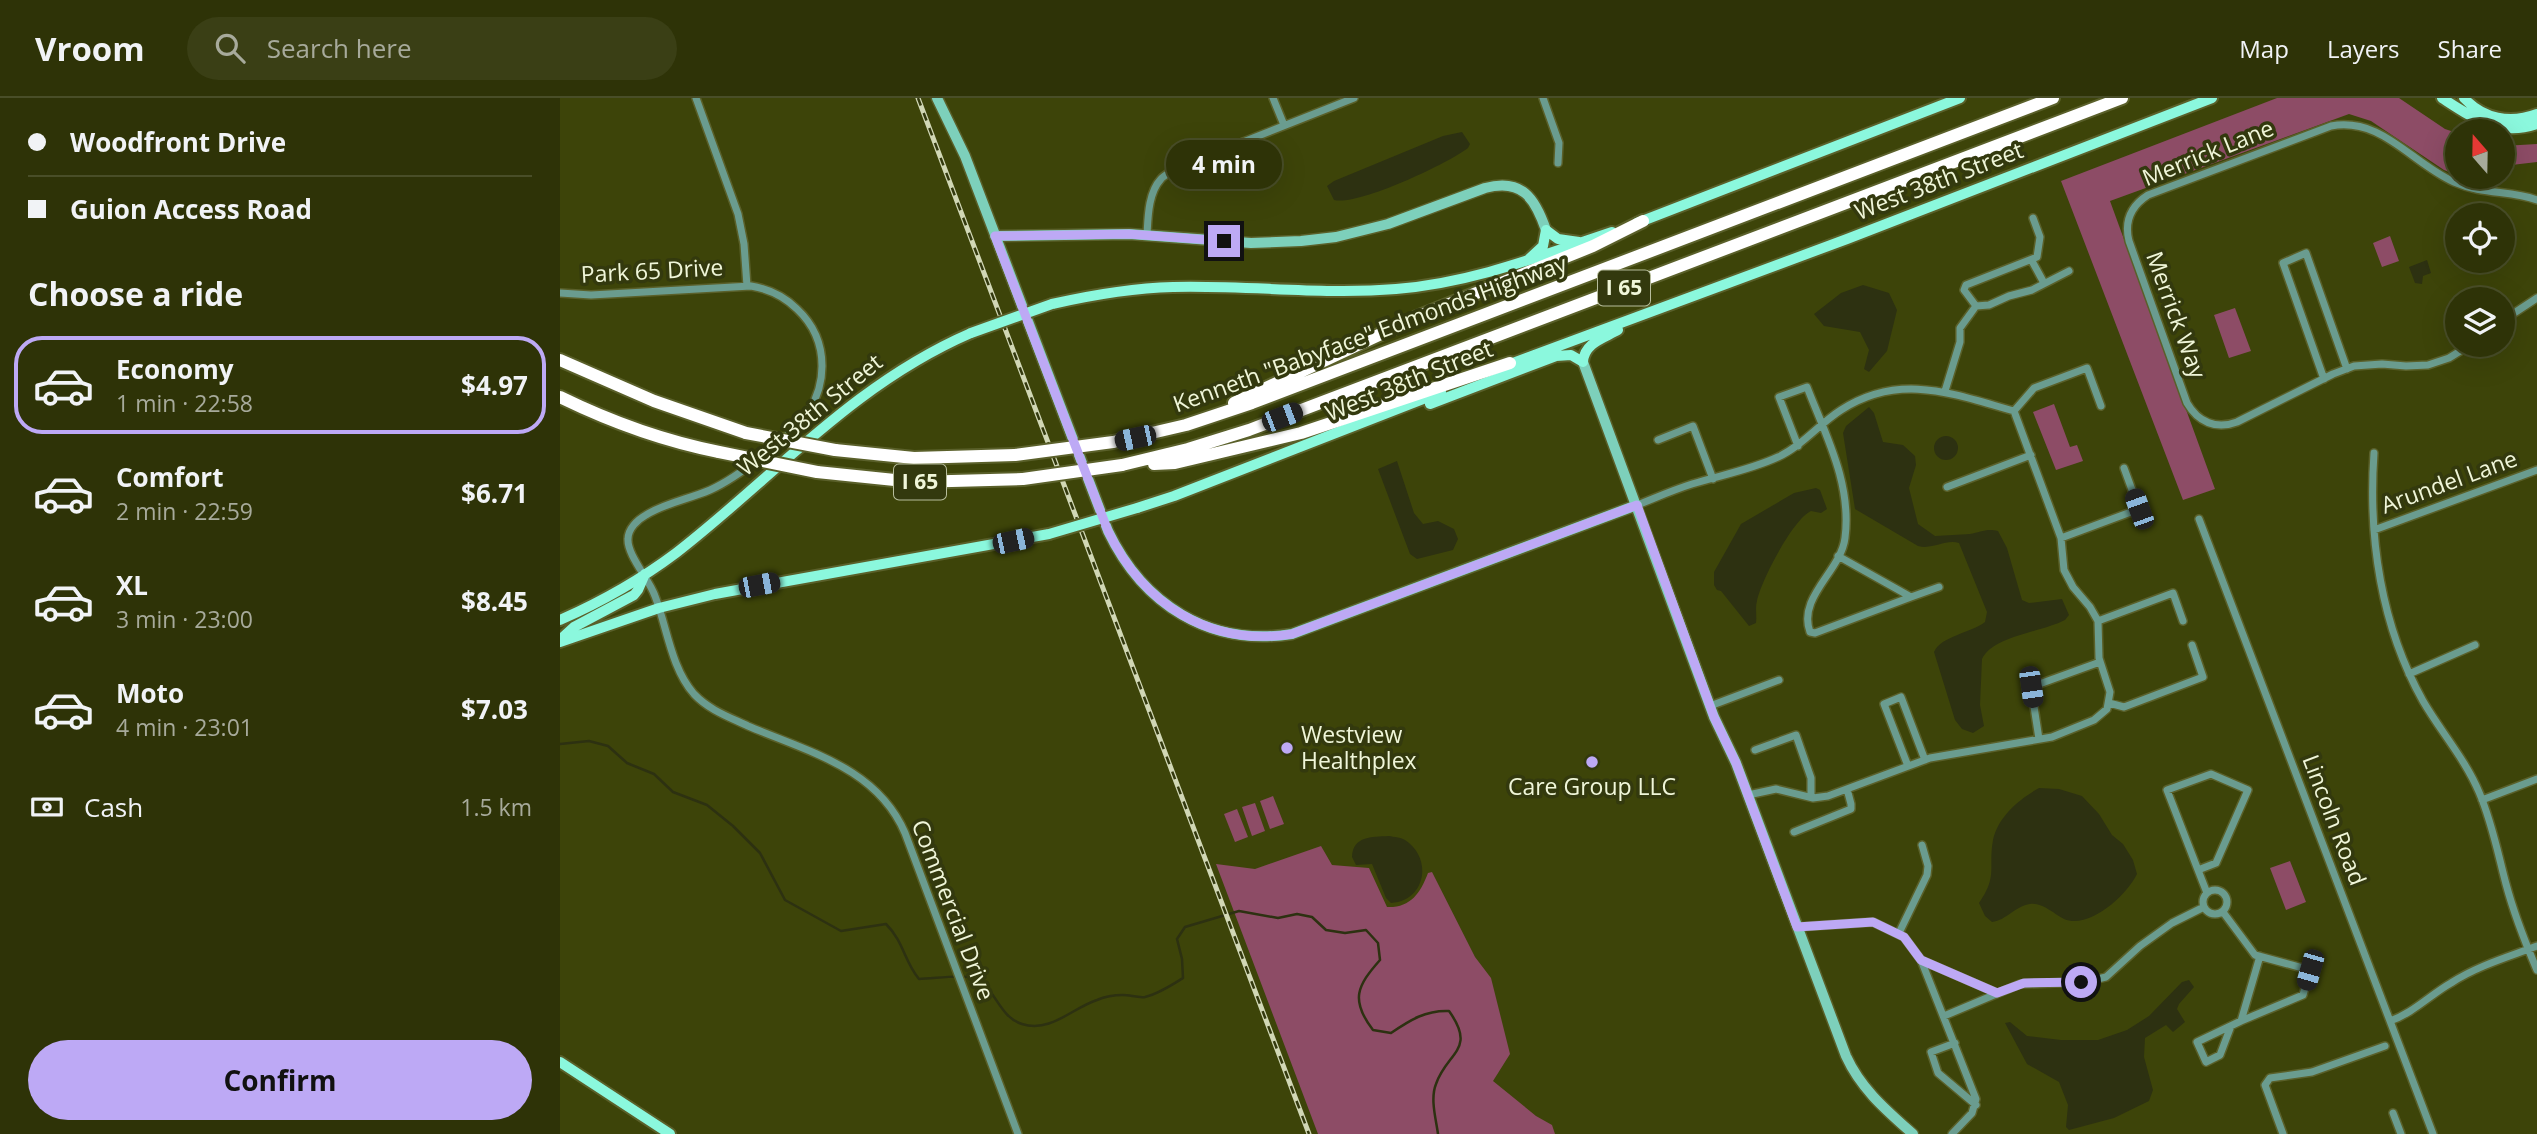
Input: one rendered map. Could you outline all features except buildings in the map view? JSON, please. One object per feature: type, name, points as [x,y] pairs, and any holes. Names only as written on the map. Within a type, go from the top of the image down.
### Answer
[{"type":"highway","name":"Kenneth \"Babyface\" Edmonds Highway","points":[[560,360],[654,401],[746,433],[835,450],[914,458],[1015,455],[1113,442],[1186,425],[1318,378],[2053,98]]},
{"type":"highway","name":"Kenneth \"Babyface\" Edmonds Highway","points":[[560,397],[667,440],[817,472],[914,482],[1023,478],[1122,466],[1249,430],[2122,98]]},
{"type":"highway","points":[[1186,425],[1417,317],[1593,246],[1643,221]]},
{"type":"highway","points":[[1122,466],[1175,463],[1294,435],[1510,363]]},
{"type":"main road","name":"West 38th Street","points":[[560,620],[645,575],[709,526],[819,429],[869,390],[929,352],[971,333],[1052,304],[1117,292],[1174,287],[1366,291],[1458,280],[1524,263],[1643,221],[1961,98]]},
{"type":"main road","name":"West 38th Street","points":[[560,641],[659,608],[780,581],[1049,534],[1137,508],[1350,428],[1510,363],[1652,312],[2212,98]]},
{"type":"main road","points":[[2442,98],[2491,126],[2514,129],[2537,124]]},
{"type":"main road","points":[[2463,98],[2480,112],[2501,119],[2522,119],[2537,114]]},
{"type":"main road","points":[[1524,263],[1541,248],[1546,230],[1562,240],[1583,242]]},
{"type":"main road","points":[[1350,428],[1401,415],[1556,356],[1571,355],[1583,362],[1585,352],[1596,342],[1652,312]]},
{"type":"main road","points":[[560,641],[574,627],[634,595],[645,575]]},
{"type":"main road","points":[[560,1062],[670,1134]]},
{"type":"street","points":[[696,98],[738,214],[744,244],[747,286]]},
{"type":"street","points":[[937,98],[965,156],[1114,544],[1145,588],[1175,611],[1202,625],[1228,633],[1286,635],[1307,630],[1637,505],[1762,464],[1798,446],[1848,405],[1879,392],[1907,387],[1945,391],[2014,411]]},
{"type":"street","points":[[1273,98],[1284,125]]},
{"type":"street","points":[[1147,235],[1149,210],[1161,179],[1175,169],[1354,98]]},
{"type":"street","points":[[1543,98],[1559,143],[1558,163]]},
{"type":"street","name":"Merrick Lane","points":[[2130,214],[2138,202],[2148,195],[2330,126],[2342,124],[2362,125],[2377,131],[2454,182],[2484,192],[2537,200]]},
{"type":"street","points":[[995,236],[1147,235],[1259,243],[1328,238],[1388,223],[1485,188],[1502,185],[1514,187],[1529,196],[1538,209],[1546,230]]},
{"type":"street","name":"Merrick Way","points":[[2130,214],[2127,227],[2129,241],[2187,403],[2194,414],[2206,422],[2230,425],[2324,379]]},
{"type":"street","points":[[2033,218],[2040,237],[2038,255],[2032,261],[1966,285],[1964,290],[1974,303],[1989,305],[2032,290],[2069,271]]},
{"type":"street","points":[[2347,369],[2306,253],[2283,262],[2324,379],[2366,364],[2428,365],[2451,357]]},
{"type":"street","points":[[2032,261],[2045,283]]},
{"type":"street","name":"Park 65 Drive","points":[[560,293],[583,295],[747,286]]},
{"type":"street","name":"Commercial Drive","points":[[747,286],[766,289],[784,298],[799,310],[811,326],[821,355],[822,372],[817,395],[807,413],[792,429],[732,478],[707,491],[648,513],[629,531],[628,546],[645,575],[659,608],[683,677],[703,702],[716,712],[846,767],[865,780],[887,802],[903,830],[1018,1134]]},
{"type":"street","points":[[2515,312],[2537,298]]},
{"type":"street","points":[[1945,391],[1960,342],[1960,328],[1974,303]]},
{"type":"street","points":[[1583,362],[1710,706],[1748,795],[1855,1075],[1868,1093],[1913,1134]]},
{"type":"street","points":[[2014,411],[2034,388],[2087,368],[2101,406]]},
{"type":"street","points":[[1798,446],[1779,397],[1807,387],[1839,467],[1845,498],[1845,540],[1810,606],[1807,619],[1812,633],[1939,587]]},
{"type":"street","points":[[1748,795],[1776,789],[1811,797],[1828,796],[1925,760],[2052,737],[2094,720],[2103,713],[2109,703],[2109,687],[2100,662],[2098,621],[2067,578],[2061,558],[2061,538],[2014,411]]},
{"type":"street","points":[[1658,440],[1693,426],[1713,479]]},
{"type":"street","points":[[2374,453],[2374,530],[2388,614],[2409,674],[2466,766],[2482,800],[2511,900],[2537,970]]},
{"type":"street","points":[[1947,487],[2031,455]]},
{"type":"street","points":[[2061,538],[2139,509],[2124,468]]},
{"type":"street","name":"Arundel Lane","points":[[2374,530],[2537,470]]},
{"type":"street","name":"Lincoln Road","points":[[2199,519],[2433,1134]]},
{"type":"street","points":[[1838,556],[1911,597]]},
{"type":"street","points":[[2098,621],[2173,593],[2183,621]]},
{"type":"street","points":[[2109,703],[2124,707],[2203,677],[2192,645]]},
{"type":"street","points":[[2409,674],[2475,645]]},
{"type":"street","points":[[2039,739],[2031,687],[2100,662]]},
{"type":"street","points":[[1710,706],[1779,680]]},
{"type":"street","points":[[1908,766],[1884,704],[1901,697],[1925,760]]},
{"type":"street","points":[[1755,750],[1796,735],[1811,778],[1811,797]]},
{"type":"street","points":[[2198,870],[2216,863],[2248,790],[2211,774],[2167,790],[2198,870],[2207,893]]},
{"type":"street","points":[[2482,800],[2537,779]]},
{"type":"street","points":[[1794,832],[1850,809],[1852,804],[1847,789]]},
{"type":"street","points":[[1899,933],[1927,875],[1928,866],[1922,845]]},
{"type":"street","points":[[2217,890],[2224,894],[2227,903],[2222,912],[2214,914],[2204,907],[2203,899],[2207,893],[2217,890]]},
{"type":"street","points":[[1944,1016],[2024,983],[2085,982],[2106,977],[2140,946],[2172,923],[2204,907]]},
{"type":"street","points":[[2222,912],[2252,953],[2310,970],[2303,995],[2241,1021],[2198,1041],[2206,1062],[2220,1055],[2231,1026]]},
{"type":"street","points":[[1797,927],[1868,921],[1899,933],[1908,940],[1921,960],[1976,1097],[1972,1114],[1952,1134]]},
{"type":"street","points":[[2390,1021],[2401,1018],[2451,982],[2476,969],[2537,946]]},
{"type":"street","points":[[2241,1021],[2260,956]]},
{"type":"street","points":[[1921,960],[1997,993]]},
{"type":"street","points":[[1955,1043],[1931,1052],[1938,1073],[1976,1105]]},
{"type":"street","points":[[2283,1134],[2265,1085],[2270,1078],[2312,1072],[2385,1046]]},
{"type":"street","points":[[2393,1113],[2401,1134]]},
{"type":"shaded area","points":[[2277,98],[2399,98],[2445,129],[2445,170],[2371,121],[2349,114],[2110,201],[2215,489],[2183,500],[2061,181]]},
{"type":"shaded area","points":[[1462,132],[1470,144],[1468,148],[1442,164],[1402,182],[1346,200],[1334,200],[1327,186],[1443,136]]},
{"type":"shaded area","points":[[2537,144],[2537,162],[2515,165],[2515,145]]},
{"type":"shaded area","points":[[2390,236],[2399,261],[2382,267],[2373,243]]},
{"type":"shaded area","points":[[2427,260],[2431,273],[2423,276],[2422,284],[2415,283],[2409,267]]},
{"type":"shaded area","points":[[1863,285],[1889,293],[1897,310],[1887,351],[1869,372],[1864,369],[1869,350],[1860,332],[1824,326],[1814,314],[1841,293]]},
{"type":"shaded area","points":[[2235,308],[2251,351],[2229,358],[2214,315]]},
{"type":"shaded area","points":[[2054,404],[2070,447],[2077,445],[2083,461],[2056,470],[2033,412]]},
{"type":"shaded area","points":[[1869,407],[1874,413],[1883,442],[1903,445],[1915,456],[1916,465],[1909,488],[1918,524],[1935,536],[1998,531],[2007,548],[2022,600],[2029,603],[2062,599],[2069,615],[2065,620],[2007,640],[1988,651],[1982,659],[1980,705],[1984,726],[1973,733],[1962,729],[1955,720],[1934,652],[1943,642],[1985,622],[1987,612],[1959,543],[1918,546],[1855,509],[1843,433],[1846,426]]},
{"type":"shaded area","points":[[1946,436],[1955,439],[1958,448],[1955,457],[1946,460],[1937,457],[1934,448],[1937,439]]},
{"type":"shaded area","points":[[1397,461],[1414,513],[1423,524],[1438,521],[1454,529],[1458,539],[1453,550],[1417,559],[1410,554],[1378,469]]},
{"type":"shaded area","points":[[1816,488],[1820,490],[1827,509],[1821,513],[1811,511],[1804,516],[1787,538],[1760,592],[1756,604],[1756,623],[1749,626],[1721,591],[1717,590],[1714,585],[1714,572],[1741,524],[1794,493]]},
{"type":"shaded area","points":[[2039,788],[2059,789],[2082,796],[2099,814],[2112,835],[2123,844],[2133,860],[2137,874],[2116,900],[2085,920],[2064,919],[2034,904],[2020,907],[1992,922],[1985,916],[1979,903],[1990,879],[1993,840],[1999,824],[2010,810]]},
{"type":"shaded area","points":[[1273,796],[1284,824],[1270,829],[1260,801]]},
{"type":"shaded area","points":[[1255,803],[1265,831],[1252,836],[1242,807]]},
{"type":"shaded area","points":[[1237,809],[1248,837],[1235,842],[1224,814]]},
{"type":"shaded area","points":[[1389,836],[1403,839],[1414,848],[1422,867],[1422,878],[1412,895],[1391,903],[1386,898],[1372,864],[1356,865],[1352,857],[1359,841]]},
{"type":"shaded area","points":[[1321,846],[1332,865],[1369,868],[1387,907],[1408,902],[1421,887],[1428,873],[1432,872],[1475,957],[1491,978],[1510,1054],[1493,1081],[1536,1116],[1552,1125],[1555,1134],[1318,1134],[1216,864],[1255,869]]},
{"type":"shaded area","points":[[2290,861],[2306,902],[2286,910],[2270,868]]},
{"type":"shaded area","points":[[2189,980],[2194,987],[2177,1009],[2185,1022],[2173,1032],[2166,1025],[2145,1038],[2144,1057],[2153,1090],[2149,1101],[2114,1118],[2069,1130],[2066,1127],[2068,1105],[2059,1082],[2027,1064],[2005,1023],[2010,1022],[2027,1036],[2098,1040],[2127,1030],[2149,1016],[2182,982]]},
{"type":"waterway","points":[[560,744],[589,741],[608,746],[627,763],[654,774],[673,792],[707,805],[760,853],[785,900],[841,931],[886,924],[897,938],[919,979],[968,977],[980,981],[1007,1015],[1022,1024],[1033,1026],[1052,1022],[1106,997],[1145,997],[1165,989],[1183,978],[1177,939],[1185,927],[1239,911],[1278,918],[1297,914],[1312,917],[1326,930],[1345,933],[1366,930],[1378,943],[1380,960],[1366,978],[1359,993],[1359,1002],[1373,1030],[1391,1033],[1418,1017],[1441,1011],[1449,1011],[1457,1024],[1460,1043],[1441,1073],[1434,1090],[1438,1134]]},
{"type":"railway","points":[[918,98],[1309,1134]]},
{"type":"place","name":"Westview Healthplex","points":[[1287,748]]},
{"type":"place","name":"Care Group LLC","points":[[1592,762]]},
{"type":"route","points":[[1224,241],[1129,234],[995,236],[1108,531],[1136,579],[1154,596],[1186,618],[1215,629],[1255,636],[1292,634],[1637,505],[1714,717],[1736,763],[1797,927],[1825,923],[1873,922],[1899,933],[1908,940],[1921,960],[1997,993],[2024,983],[2081,982]]}]
